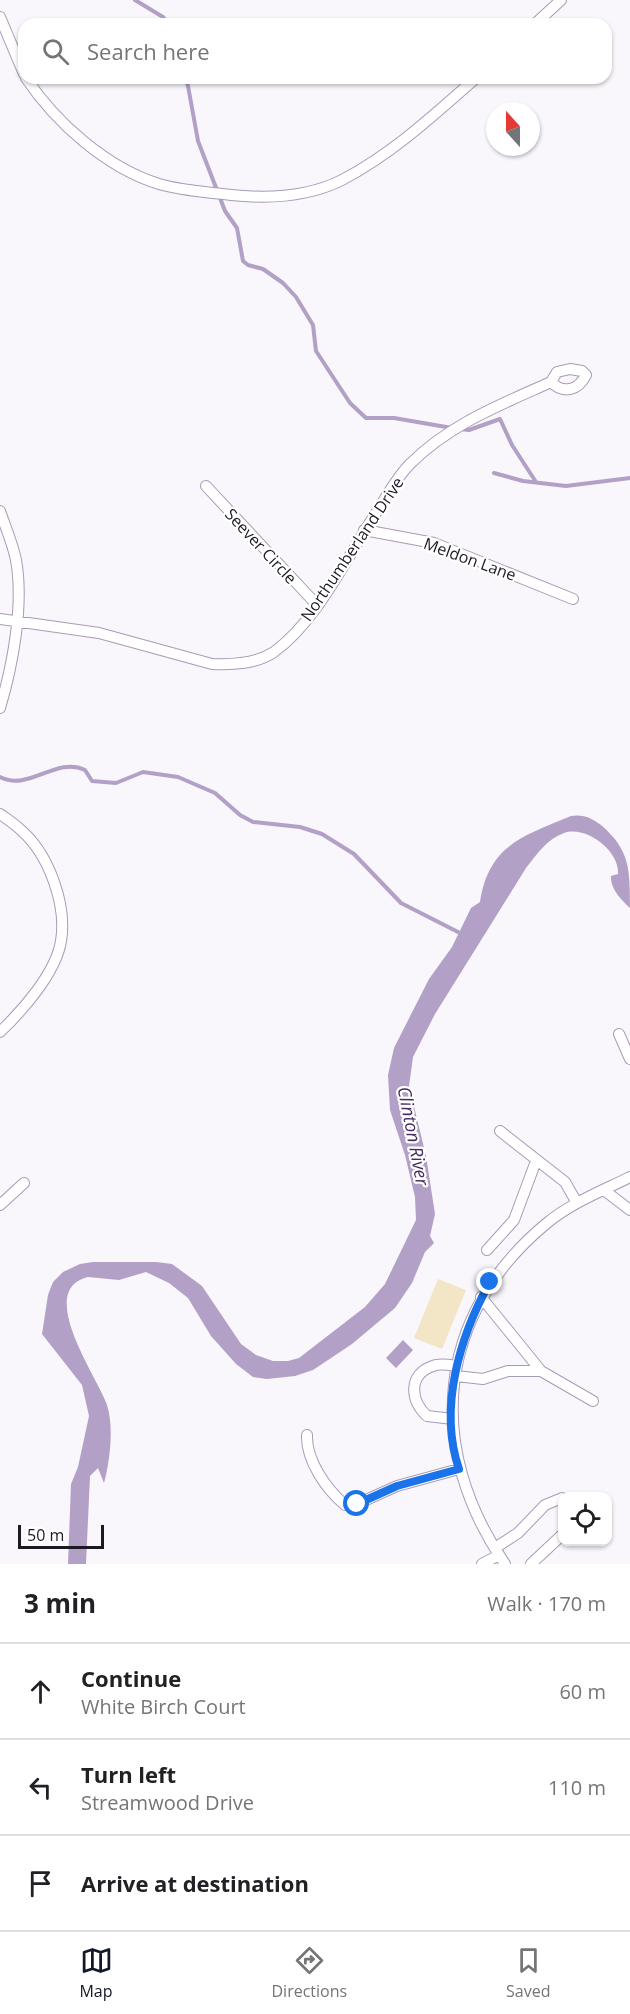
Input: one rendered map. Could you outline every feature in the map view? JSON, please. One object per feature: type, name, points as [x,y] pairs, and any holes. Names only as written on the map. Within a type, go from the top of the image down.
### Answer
[{"type":"street","points":[[542,18],[561,0]]},
{"type":"street","points":[[0,16],[18,60]]},
{"type":"street","points":[[30,84],[51,112],[94,149],[119,165],[158,184],[190,191],[265,196],[284,196],[341,181],[404,140],[469,84]]},
{"type":"street","name":"Northumberland Drive","points":[[0,619],[99,633],[212,664],[231,665],[253,661],[273,652],[307,620],[390,488],[430,444],[452,428],[551,382]]},
{"type":"street","name":"Seever Circle","points":[[206,486],[317,604]]},
{"type":"street","points":[[0,511],[16,560],[17,621],[12,659],[0,708]]},
{"type":"street","name":"Meldon Lane","points":[[364,530],[434,543],[573,599]]},
{"type":"street","points":[[0,814],[24,832],[43,859],[56,893],[62,922],[61,942],[41,984],[18,1014],[0,1032]]},
{"type":"street","points":[[619,1034],[630,1059]]},
{"type":"street","points":[[500,1131],[565,1182],[577,1203]]},
{"type":"street","points":[[486,1250],[514,1220],[536,1161]]},
{"type":"street","points":[[500,1556],[477,1516],[459,1469],[453,1419],[462,1341],[482,1297],[501,1267],[519,1247],[548,1222],[577,1203],[630,1177]]},
{"type":"street","points":[[0,1205],[24,1183]]},
{"type":"street","points":[[603,1190],[630,1210]]},
{"type":"street","points":[[482,1297],[541,1371],[593,1401]]},
{"type":"street","points":[[453,1419],[427,1416],[414,1399],[413,1386],[420,1374],[434,1365],[483,1379],[508,1371],[541,1371]]},
{"type":"street","points":[[307,1435],[307,1446],[314,1462],[325,1482],[345,1505],[357,1504],[397,1486],[459,1469]]},
{"type":"street","points":[[482,1564],[500,1556],[545,1505],[558,1500]]},
{"type":"street","points":[[531,1564],[558,1539]]},
{"type":"shaded area","points":[[438,1279],[466,1290],[442,1349],[414,1338]]},
{"type":"water","name":"Clinton River","points":[[571,816],[584,816],[594,820],[618,843],[628,871],[630,908],[612,885],[611,876],[618,874],[617,865],[608,849],[591,836],[582,833],[564,833],[552,839],[526,868],[435,1014],[413,1057],[409,1086],[426,1156],[435,1214],[430,1236],[434,1243],[425,1252],[412,1283],[395,1308],[352,1344],[313,1370],[295,1376],[267,1379],[253,1377],[236,1364],[211,1336],[188,1298],[169,1283],[146,1272],[119,1280],[88,1277],[73,1285],[67,1299],[68,1316],[83,1357],[107,1405],[111,1434],[104,1483],[98,1468],[90,1476],[86,1564],[68,1564],[71,1484],[78,1467],[89,1416],[82,1385],[42,1334],[48,1295],[53,1282],[63,1272],[80,1264],[93,1262],[172,1264],[202,1286],[241,1344],[256,1355],[273,1361],[299,1358],[365,1307],[385,1284],[416,1220],[415,1197],[405,1155],[390,1110],[388,1075],[394,1048],[429,979],[452,947],[471,908],[480,902],[491,867],[500,855],[524,837]]},
{"type":"water","points":[[403,1340],[413,1350],[396,1368],[386,1358]]},
{"type":"waterway","points":[[135,0],[164,18]]},
{"type":"waterway","points":[[187,84],[198,141],[225,211],[237,228],[243,261],[248,265],[263,269],[283,283],[296,297],[313,325],[316,351],[350,403],[366,418],[394,418],[452,428]]},
{"type":"waterway","points":[[460,429],[469,430],[500,419],[512,445],[536,482]]},
{"type":"waterway","points":[[494,473],[523,481],[566,486],[630,478]]},
{"type":"waterway","points":[[0,777],[21,780],[64,767],[85,770],[92,781],[116,783],[143,772],[178,777],[215,793],[240,815],[253,822],[300,827],[322,834],[354,854],[401,903],[458,932]]},
{"type":"route","points":[[357,1504],[397,1486],[459,1469],[452,1426],[457,1366],[462,1341],[490,1282]]}]
